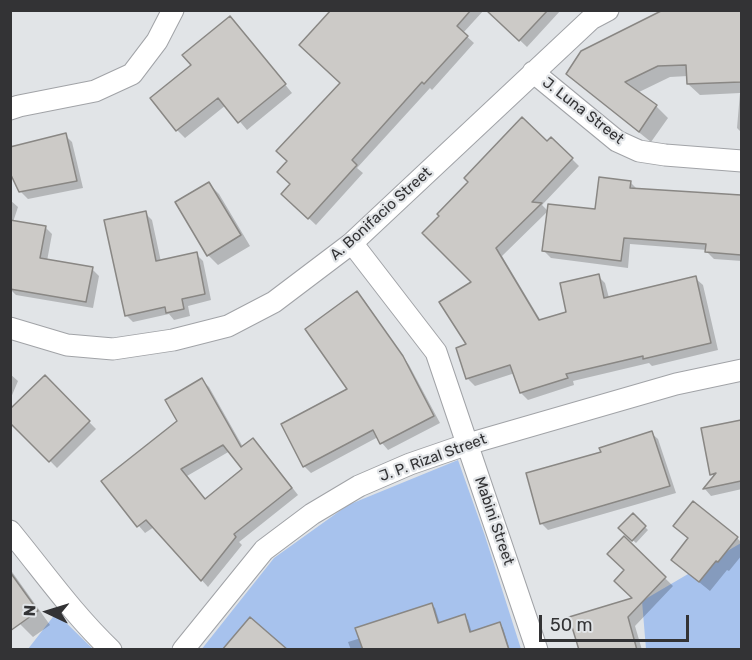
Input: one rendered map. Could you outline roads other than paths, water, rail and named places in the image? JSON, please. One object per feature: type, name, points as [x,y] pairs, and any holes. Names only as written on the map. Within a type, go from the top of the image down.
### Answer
[{"type":"street","points":[[10,109],[94,91],[132,74],[157,41],[173,10]]},
{"type":"street","name":"A. Bonifacio Street","points":[[10,328],[67,345],[113,349],[174,340],[228,326],[274,302],[352,243],[591,19],[608,10]]},
{"type":"street","name":"J. Luna Street","points":[[533,72],[618,141],[639,151],[741,161]]},
{"type":"street","name":"Mabini Street","points":[[352,243],[436,352],[537,650]]},
{"type":"street","name":"J. P. Rizal Street","points":[[183,650],[264,550],[312,513],[359,486],[410,464],[468,444],[676,384],[741,370]]},
{"type":"street","points":[[10,531],[92,632],[111,650]]}]
